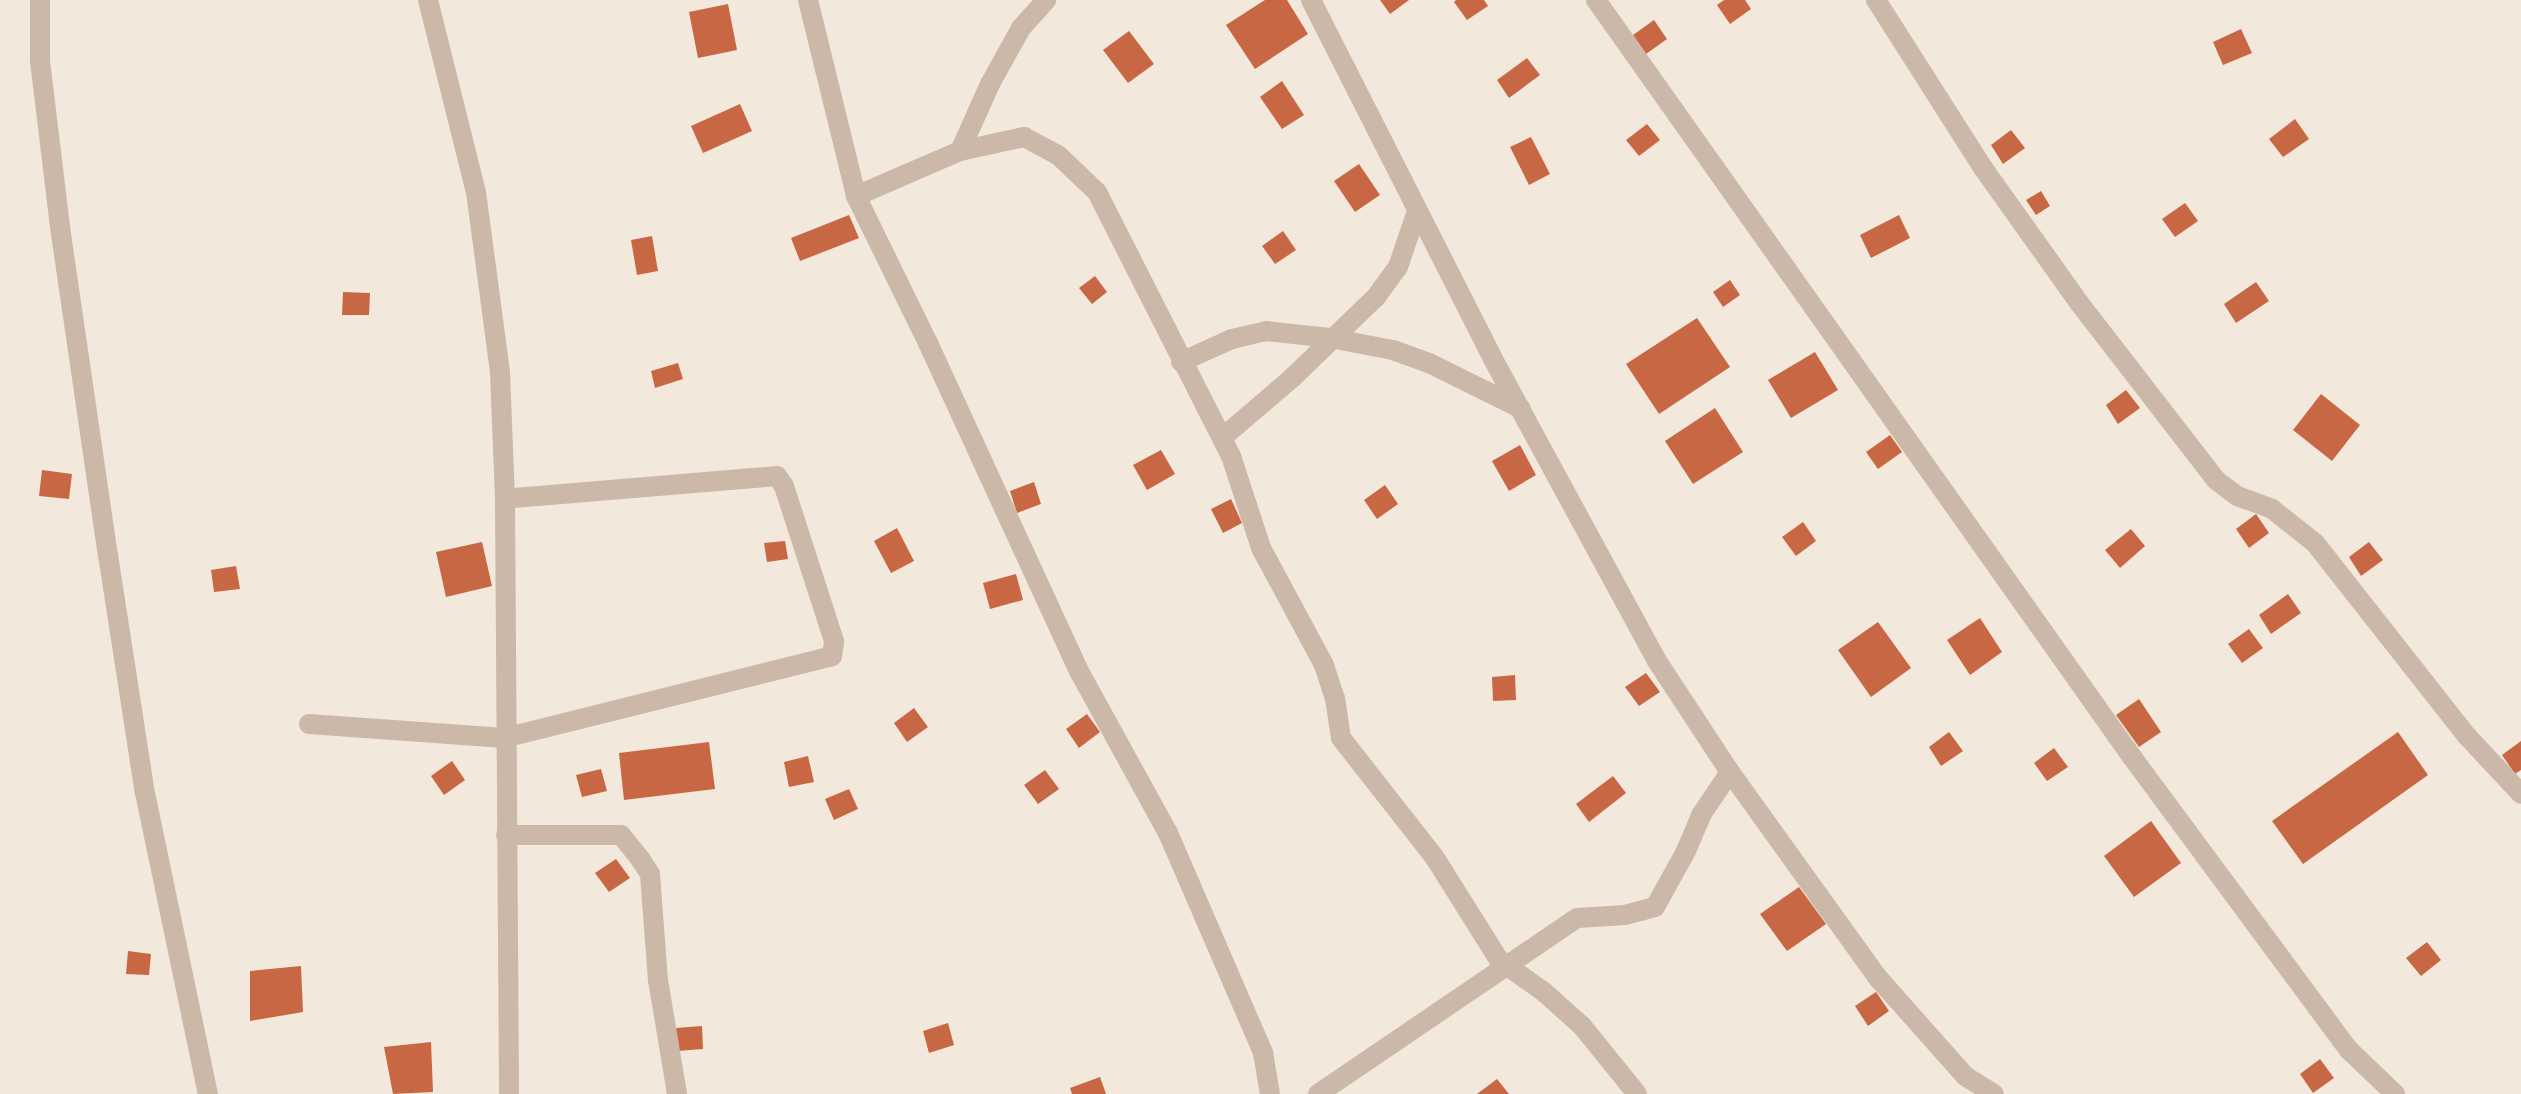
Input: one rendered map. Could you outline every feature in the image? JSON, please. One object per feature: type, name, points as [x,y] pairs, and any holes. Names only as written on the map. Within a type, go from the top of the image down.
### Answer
[{"type":"street","points":[[40,0],[40,61],[59,218],[110,570],[145,793],[208,1094]]},
{"type":"street","points":[[428,0],[476,192],[500,373],[505,499],[504,738],[509,1094]]},
{"type":"street","points":[[808,0],[856,196],[928,343],[1080,673],[1168,833],[1263,1053],[1270,1094]]},
{"type":"street","points":[[960,151],[1021,28],[1046,0]]},
{"type":"street","points":[[1311,0],[1520,408],[1657,661],[1730,772],[1879,979],[1965,1076],[1994,1094]]},
{"type":"street","points":[[1596,0],[2132,757],[2349,1050],[2395,1094]]},
{"type":"street","points":[[1876,0],[1983,168],[2080,304],[2216,480],[2237,496],[2272,509],[2315,543],[2467,736],[2521,794]]},
{"type":"street","points":[[856,196],[960,151],[1024,137],[1075,168],[1097,192],[1222,438],[1261,548],[1324,665],[1335,698],[1341,738],[1435,858],[1488,947],[1506,968],[1544,992],[1582,1026],[1637,1094]]},
{"type":"street","points":[[1222,438],[1292,378],[1330,338],[1376,297],[1398,267],[1417,211]]},
{"type":"street","points":[[1181,362],[1232,339],[1266,331],[1330,338],[1393,350],[1429,363],[1520,408]]},
{"type":"street","points":[[309,724],[504,738],[824,659],[832,656],[835,650],[784,486],[777,476],[505,499]]},
{"type":"street","points":[[1318,1094],[1577,918],[1625,915],[1655,907],[1686,851],[1701,815],[1730,772]]},
{"type":"street","points":[[506,835],[621,835],[641,860],[650,874],[658,980],[677,1094]]},
{"type":"building","points":[[1265,0],[1287,0],[1308,34],[1255,69],[1226,25]]},
{"type":"building","points":[[1380,0],[1409,0],[1390,14]]},
{"type":"building","points":[[1484,0],[1488,6],[1467,20],[1454,2]]},
{"type":"building","points":[[1724,0],[1745,0],[1751,9],[1730,24],[1717,5]]},
{"type":"building","points":[[728,4],[737,50],[698,58],[689,12]]},
{"type":"building","points":[[1654,20],[1667,39],[1646,54],[1633,35]]},
{"type":"building","points":[[2241,29],[2252,53],[2223,65],[2213,42]]},
{"type":"building","points":[[1129,31],[1154,64],[1128,83],[1103,50]]},
{"type":"building","points":[[1527,58],[1540,75],[1509,98],[1497,80]]},
{"type":"building","points":[[1282,81],[1304,115],[1282,129],[1260,97]]},
{"type":"building","points":[[740,104],[752,131],[703,153],[691,126]]},
{"type":"building","points":[[2295,119],[2309,139],[2283,157],[2269,139]]},
{"type":"building","points":[[1647,124],[1660,140],[1639,156],[1626,140]]},
{"type":"building","points":[[2011,130],[2025,148],[2003,164],[1991,145]]},
{"type":"building","points":[[1531,137],[1550,174],[1529,185],[1510,147]]},
{"type":"building","points":[[1359,164],[1380,195],[1355,212],[1334,181]]},
{"type":"building","points":[[2041,191],[2050,206],[2036,215],[2026,200]]},
{"type":"building","points":[[2185,203],[2198,221],[2175,237],[2162,219]]},
{"type":"building","points":[[849,215],[859,238],[800,261],[791,238]]},
{"type":"building","points":[[1899,215],[1910,238],[1871,258],[1860,235]]},
{"type":"building","points":[[1283,231],[1296,250],[1275,264],[1262,246]]},
{"type":"building","points":[[652,236],[658,271],[637,275],[631,240]]},
{"type":"building","points":[[1095,276],[1107,292],[1092,304],[1079,288]]},
{"type":"building","points":[[1730,280],[1740,295],[1723,307],[1713,292]]},
{"type":"building","points":[[2256,282],[2269,301],[2236,323],[2224,304]]},
{"type":"building","points":[[343,292],[370,293],[369,315],[342,315]]},
{"type":"building","points":[[1697,318],[1730,367],[1659,414],[1626,364]]},
{"type":"building","points":[[1815,352],[1838,390],[1791,418],[1768,380]]},
{"type":"building","points":[[678,363],[683,379],[655,388],[651,371]]},
{"type":"building","points":[[2126,390],[2140,408],[2118,424],[2106,405]]},
{"type":"building","points":[[2321,394],[2360,425],[2332,461],[2293,430]]},
{"type":"building","points":[[1715,408],[1743,452],[1693,484],[1665,441]]},
{"type":"building","points":[[1890,435],[1902,452],[1878,469],[1866,452]]},
{"type":"building","points":[[1520,445],[1536,475],[1509,491],[1492,461]]},
{"type":"building","points":[[1161,450],[1175,474],[1147,490],[1133,465]]},
{"type":"building","points":[[42,470],[72,474],[69,499],[39,496]]},
{"type":"building","points":[[1034,482],[1041,504],[1017,513],[1010,491]]},
{"type":"building","points":[[1385,485],[1398,504],[1377,519],[1364,500]]},
{"type":"building","points":[[1231,499],[1242,523],[1223,533],[1211,509]]},
{"type":"building","points":[[2256,514],[2269,533],[2249,548],[2236,529]]},
{"type":"building","points":[[1803,522],[1816,541],[1796,556],[1782,537]]},
{"type":"building","points":[[897,528],[914,561],[891,573],[874,541]]},
{"type":"building","points":[[2131,529],[2145,546],[2120,568],[2105,550]]},
{"type":"building","points":[[785,541],[788,559],[767,562],[764,543]]},
{"type":"building","points":[[482,542],[492,586],[446,597],[436,552]]},
{"type":"building","points":[[2369,542],[2383,560],[2361,576],[2349,557]]},
{"type":"building","points":[[236,566],[240,589],[214,592],[211,570]]},
{"type":"building","points":[[1016,574],[1023,600],[990,609],[983,583]]},
{"type":"building","points":[[2288,594],[2301,613],[2271,634],[2259,615]]},
{"type":"building","points":[[1980,618],[2002,652],[1970,675],[1947,640]]},
{"type":"building","points":[[1878,622],[1911,668],[1871,697],[1838,650]]},
{"type":"building","points":[[2249,629],[2263,648],[2242,663],[2228,644]]},
{"type":"building","points":[[1646,673],[1660,692],[1639,706],[1625,687]]},
{"type":"building","points":[[1515,675],[1516,700],[1493,701],[1492,677]]},
{"type":"building","points":[[2139,699],[2161,732],[2139,747],[2116,715]]},
{"type":"building","points":[[914,708],[928,727],[907,742],[894,723]]},
{"type":"building","points":[[1087,714],[1100,732],[1079,748],[1066,729]]},
{"type":"building","points":[[1949,732],[1963,751],[1941,766],[1929,747]]},
{"type":"building","points":[[2398,732],[2428,775],[2303,864],[2272,821]]},
{"type":"building","points":[[2521,741],[2521,770],[2515,774],[2502,755]]},
{"type":"building","points":[[709,742],[715,789],[624,800],[619,753]]},
{"type":"building","points":[[2054,748],[2068,767],[2047,781],[2034,763]]},
{"type":"building","points":[[808,756],[814,782],[789,787],[784,762]]},
{"type":"building","points":[[452,761],[465,780],[444,795],[431,776]]},
{"type":"building","points":[[601,769],[607,791],[582,797],[576,775]]},
{"type":"building","points":[[1045,770],[1059,789],[1038,804],[1024,785]]},
{"type":"building","points":[[1613,776],[1626,793],[1589,822],[1576,804]]},
{"type":"building","points":[[849,789],[858,809],[834,820],[825,799]]},
{"type":"building","points":[[2151,821],[2181,863],[2134,897],[2104,856]]},
{"type":"building","points":[[616,859],[630,878],[609,892],[595,873]]},
{"type":"building","points":[[1799,887],[1826,924],[1787,951],[1760,914]]},
{"type":"building","points":[[2427,942],[2441,960],[2421,976],[2406,958]]},
{"type":"building","points":[[128,951],[151,954],[149,975],[126,974]]},
{"type":"building","points":[[301,966],[303,1012],[250,1021],[250,971]]},
{"type":"building","points":[[1876,992],[1889,1011],[1868,1026],[1855,1006]]},
{"type":"building","points":[[948,1023],[954,1045],[929,1053],[923,1031]]},
{"type":"building","points":[[702,1026],[703,1049],[677,1051],[676,1028]]},
{"type":"building","points":[[431,1042],[433,1092],[393,1094],[384,1047]]},
{"type":"building","points":[[2320,1059],[2334,1078],[2313,1093],[2300,1074]]},
{"type":"building","points":[[1100,1077],[1106,1094],[1072,1094],[1070,1088]]},
{"type":"building","points":[[1497,1079],[1509,1094],[1477,1094]]}]
